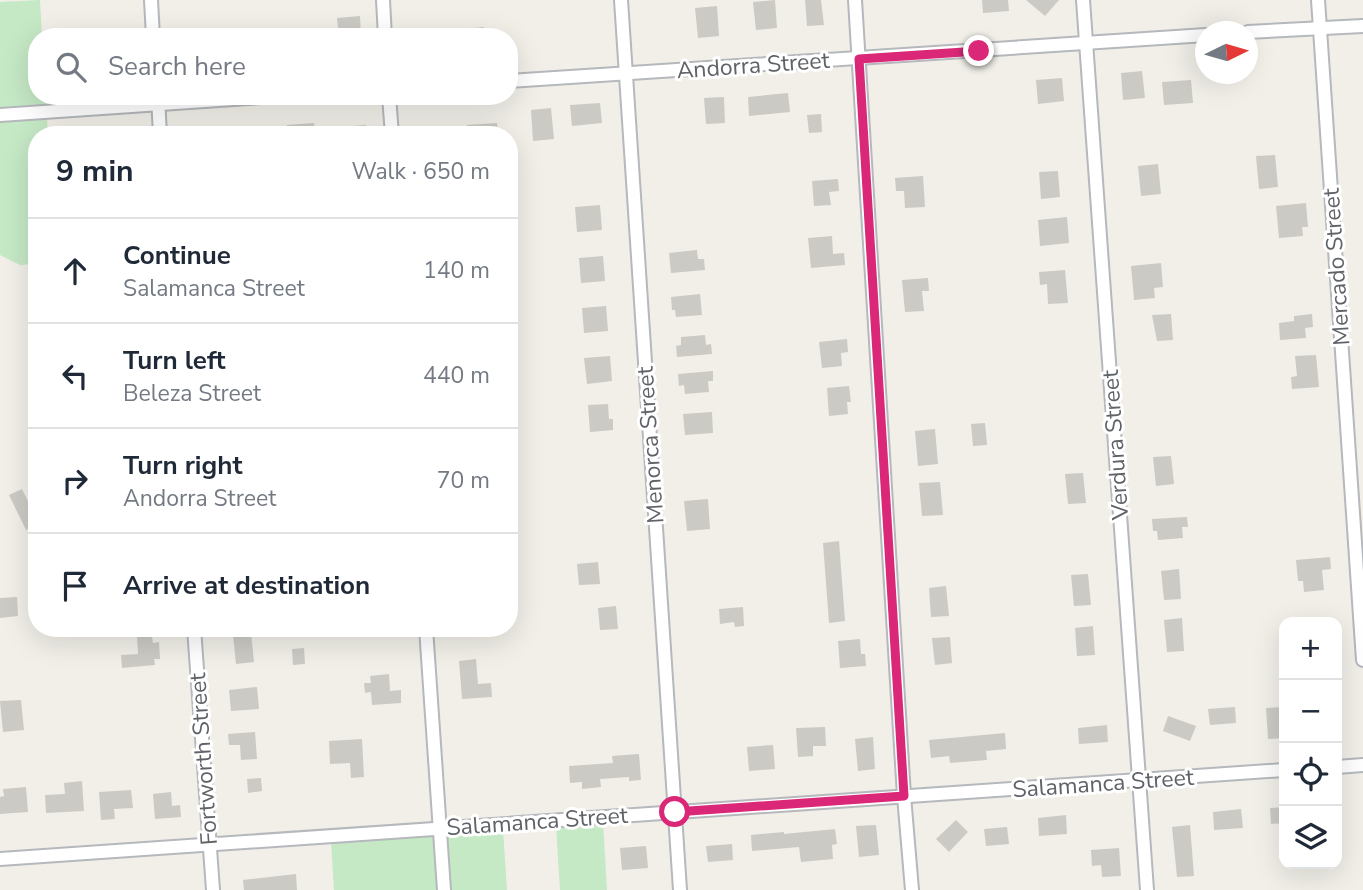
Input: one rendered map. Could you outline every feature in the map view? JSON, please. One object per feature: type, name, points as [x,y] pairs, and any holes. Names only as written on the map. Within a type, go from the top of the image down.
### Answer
[{"type":"street","points":[[151,0],[153,28]]},
{"type":"street","points":[[383,0],[385,28]]},
{"type":"street","name":"Menorca Street","points":[[621,0],[680,890]]},
{"type":"street","points":[[855,0],[912,890]]},
{"type":"street","name":"Verdura Street","points":[[1083,0],[1147,890]]},
{"type":"street","name":"Mercado Street","points":[[1318,0],[1363,660]]},
{"type":"street","points":[[1258,31],[1363,26]]},
{"type":"street","name":"Andorra Street","points":[[518,80],[1195,36]]},
{"type":"street","points":[[0,115],[105,105]]},
{"type":"street","points":[[158,105],[159,126]]},
{"type":"street","points":[[390,105],[391,126]]},
{"type":"street","name":"Fortworth Street","points":[[195,637],[213,890]]},
{"type":"street","points":[[427,637],[444,890]]},
{"type":"street","points":[[1342,767],[1363,765]]},
{"type":"street","name":"Salamanca Street","points":[[0,859],[1279,770]]},
{"type":"green space","points":[[40,0],[42,28],[28,28],[28,105],[46,106],[0,110],[0,2]]},
{"type":"green space","points":[[47,117],[48,126],[28,126],[28,265],[20,265],[0,255],[0,121]]},
{"type":"green space","points":[[603,822],[607,890],[560,890],[556,825]]},
{"type":"green space","points":[[503,829],[507,890],[451,890],[447,833]]},
{"type":"green space","points":[[434,833],[438,890],[334,890],[331,841]]},
{"type":"building","points":[[775,0],[777,28],[756,30],[753,2]]},
{"type":"building","points":[[805,0],[821,0],[824,25],[807,26]]},
{"type":"building","points":[[982,0],[1008,0],[1009,11],[983,13]]},
{"type":"building","points":[[1026,0],[1059,0],[1045,16]]},
{"type":"building","points":[[717,6],[719,36],[698,38],[695,8]]},
{"type":"building","points":[[360,16],[361,28],[338,28],[337,18]]},
{"type":"building","points":[[1142,71],[1145,98],[1123,100],[1121,73]]},
{"type":"building","points":[[1062,78],[1064,101],[1038,104],[1036,80]]},
{"type":"building","points":[[1191,80],[1193,103],[1164,105],[1162,82]]},
{"type":"building","points":[[788,93],[790,112],[749,116],[748,97]]},
{"type":"building","points":[[724,97],[725,123],[706,124],[704,98]]},
{"type":"building","points":[[600,103],[602,123],[572,126],[570,105]]},
{"type":"building","points":[[551,108],[554,139],[533,141],[531,110]]},
{"type":"building","points":[[821,114],[822,132],[809,133],[807,115]]},
{"type":"building","points":[[314,123],[314,126],[287,126]]},
{"type":"building","points":[[497,123],[497,126],[467,126]]},
{"type":"building","points":[[1275,155],[1278,187],[1259,189],[1256,156]]},
{"type":"building","points":[[1158,164],[1161,194],[1141,196],[1138,166]]},
{"type":"building","points":[[1058,171],[1060,197],[1041,199],[1039,172]]},
{"type":"building","points":[[923,176],[925,207],[905,208],[904,191],[896,191],[895,178]]},
{"type":"building","points":[[838,179],[839,191],[829,192],[831,205],[814,206],[812,181]]},
{"type":"building","points":[[1306,203],[1308,227],[1302,227],[1303,236],[1279,238],[1276,206]]},
{"type":"building","points":[[600,205],[602,230],[577,232],[575,207]]},
{"type":"building","points":[[1067,217],[1069,243],[1040,246],[1038,220]]},
{"type":"building","points":[[832,236],[833,254],[844,253],[845,265],[811,268],[808,238]]},
{"type":"building","points":[[697,250],[698,259],[704,259],[705,270],[671,273],[669,253]]},
{"type":"building","points":[[603,256],[605,281],[581,283],[579,258]]},
{"type":"building","points":[[1161,263],[1163,287],[1154,288],[1155,298],[1134,300],[1131,266]]},
{"type":"building","points":[[1065,270],[1068,303],[1048,304],[1047,284],[1040,285],[1039,272]]},
{"type":"building","points":[[928,278],[929,291],[922,291],[924,311],[905,312],[902,280]]},
{"type":"building","points":[[700,294],[702,315],[676,317],[675,310],[672,310],[671,297]]},
{"type":"building","points":[[606,306],[608,331],[584,333],[582,308]]},
{"type":"building","points":[[1171,314],[1173,340],[1157,341],[1152,315]]},
{"type":"building","points":[[1312,314],[1313,327],[1305,328],[1306,338],[1280,340],[1279,323],[1294,321],[1294,316]]},
{"type":"building","points":[[705,335],[706,345],[711,344],[712,354],[677,357],[676,346],[681,345],[681,337]]},
{"type":"building","points":[[847,339],[848,352],[841,353],[842,366],[822,368],[819,342]]},
{"type":"building","points":[[1316,355],[1319,387],[1292,389],[1291,377],[1297,376],[1295,356]]},
{"type":"building","points":[[610,356],[612,381],[587,384],[584,358]]},
{"type":"building","points":[[713,371],[713,381],[708,381],[709,392],[685,394],[684,385],[679,386],[678,374]]},
{"type":"building","points":[[849,386],[851,402],[847,402],[848,414],[829,416],[827,388]]},
{"type":"building","points":[[608,404],[613,430],[590,432],[588,405]]},
{"type":"building","points":[[712,412],[713,433],[685,435],[683,414]]},
{"type":"building","points":[[985,423],[987,445],[973,446],[971,424]]},
{"type":"building","points":[[935,429],[938,464],[918,466],[915,431]]},
{"type":"building","points":[[1171,456],[1174,484],[1156,486],[1153,457]]},
{"type":"building","points":[[1083,473],[1086,503],[1068,504],[1065,474]]},
{"type":"building","points":[[940,482],[943,515],[922,516],[919,483]]},
{"type":"building","points":[[22,489],[28,501],[28,529],[26,530],[9,495]]},
{"type":"building","points":[[708,499],[710,529],[687,531],[684,501]]},
{"type":"building","points":[[1187,517],[1188,527],[1182,527],[1183,538],[1158,540],[1157,531],[1153,531],[1152,519]]},
{"type":"building","points":[[839,541],[845,621],[829,623],[823,543]]},
{"type":"building","points":[[1330,557],[1331,569],[1322,570],[1324,590],[1304,592],[1303,581],[1298,581],[1296,560]]},
{"type":"building","points":[[598,562],[600,584],[579,585],[577,564]]},
{"type":"building","points":[[1179,569],[1181,599],[1164,600],[1161,571]]},
{"type":"building","points":[[1088,574],[1091,605],[1074,606],[1071,575]]},
{"type":"building","points":[[946,586],[949,616],[931,617],[929,588]]},
{"type":"building","points":[[17,597],[18,616],[0,618],[0,598]]},
{"type":"building","points":[[616,606],[618,629],[600,630],[598,608]]},
{"type":"building","points":[[743,607],[744,626],[735,627],[734,622],[720,624],[719,609]]},
{"type":"building","points":[[1182,618],[1184,651],[1167,652],[1164,620]]},
{"type":"building","points":[[1093,626],[1095,655],[1077,656],[1075,628]]},
{"type":"building","points":[[137,637],[152,637],[153,643],[159,642],[160,659],[154,659],[155,665],[122,668],[121,655],[138,654]]},
{"type":"building","points":[[233,637],[251,637],[254,662],[236,664]]},
{"type":"building","points":[[950,637],[952,663],[935,665],[932,638]]},
{"type":"building","points":[[860,639],[861,654],[865,654],[866,666],[840,668],[838,641]]},
{"type":"building","points":[[304,648],[305,664],[293,665],[292,649]]},
{"type":"building","points":[[476,659],[478,684],[491,683],[492,697],[462,699],[459,661]]},
{"type":"building","points":[[389,674],[390,691],[401,690],[401,703],[372,705],[371,692],[365,693],[364,683],[371,683],[370,676]]},
{"type":"building","points":[[257,687],[259,709],[231,711],[229,690]]},
{"type":"building","points":[[21,700],[24,730],[3,732],[0,701]]},
{"type":"building","points":[[1235,707],[1236,723],[1210,725],[1208,709]]},
{"type":"building","points":[[1279,707],[1279,738],[1268,739],[1266,708]]},
{"type":"building","points":[[1168,716],[1196,726],[1190,741],[1163,731]]},
{"type":"building","points":[[1107,725],[1108,742],[1079,744],[1078,728]]},
{"type":"building","points":[[825,727],[826,746],[813,746],[813,756],[798,757],[796,728]]},
{"type":"building","points":[[255,732],[257,759],[241,760],[240,745],[229,745],[228,734]]},
{"type":"building","points":[[1005,733],[1006,749],[986,751],[987,760],[950,763],[949,756],[931,758],[929,740]]},
{"type":"building","points":[[873,737],[875,769],[858,771],[855,739]]},
{"type":"building","points":[[362,739],[364,777],[351,778],[350,763],[330,764],[329,741]]},
{"type":"building","points":[[773,745],[775,769],[749,771],[747,747]]},
{"type":"building","points":[[639,754],[641,780],[629,781],[629,777],[600,779],[601,787],[582,789],[582,782],[570,783],[569,766],[613,763],[612,756]]},
{"type":"building","points":[[261,778],[262,791],[248,793],[247,779]]},
{"type":"building","points":[[82,781],[84,811],[46,813],[45,795],[65,794],[64,783]]},
{"type":"building","points":[[26,787],[28,812],[0,814],[3,789]]},
{"type":"building","points":[[131,790],[133,808],[114,809],[115,819],[101,820],[99,792]]},
{"type":"building","points":[[171,792],[172,806],[180,805],[181,817],[155,819],[153,794]]},
{"type":"building","points":[[1279,807],[1279,823],[1271,824],[1270,808]]},
{"type":"building","points":[[1241,809],[1243,828],[1214,830],[1213,812]]},
{"type":"building","points":[[1066,815],[1067,834],[1039,836],[1038,818]]},
{"type":"building","points":[[956,820],[968,832],[949,852],[936,839]]},
{"type":"building","points":[[876,825],[879,855],[859,857],[856,826]]},
{"type":"building","points":[[1190,825],[1194,876],[1177,877],[1172,827]]},
{"type":"building","points":[[1007,827],[1009,844],[986,846],[984,829]]},
{"type":"building","points":[[835,829],[837,844],[832,845],[833,859],[801,862],[799,847],[752,851],[751,835]]},
{"type":"building","points":[[732,844],[733,860],[708,862],[706,846]]},
{"type":"building","points":[[646,846],[648,868],[622,870],[620,848]]},
{"type":"building","points":[[1119,848],[1121,876],[1102,877],[1101,865],[1092,866],[1091,850]]},
{"type":"building","points":[[296,874],[297,890],[244,890],[243,880]]},
{"type":"route","points":[[675,812],[904,796],[859,59],[979,51]]}]
